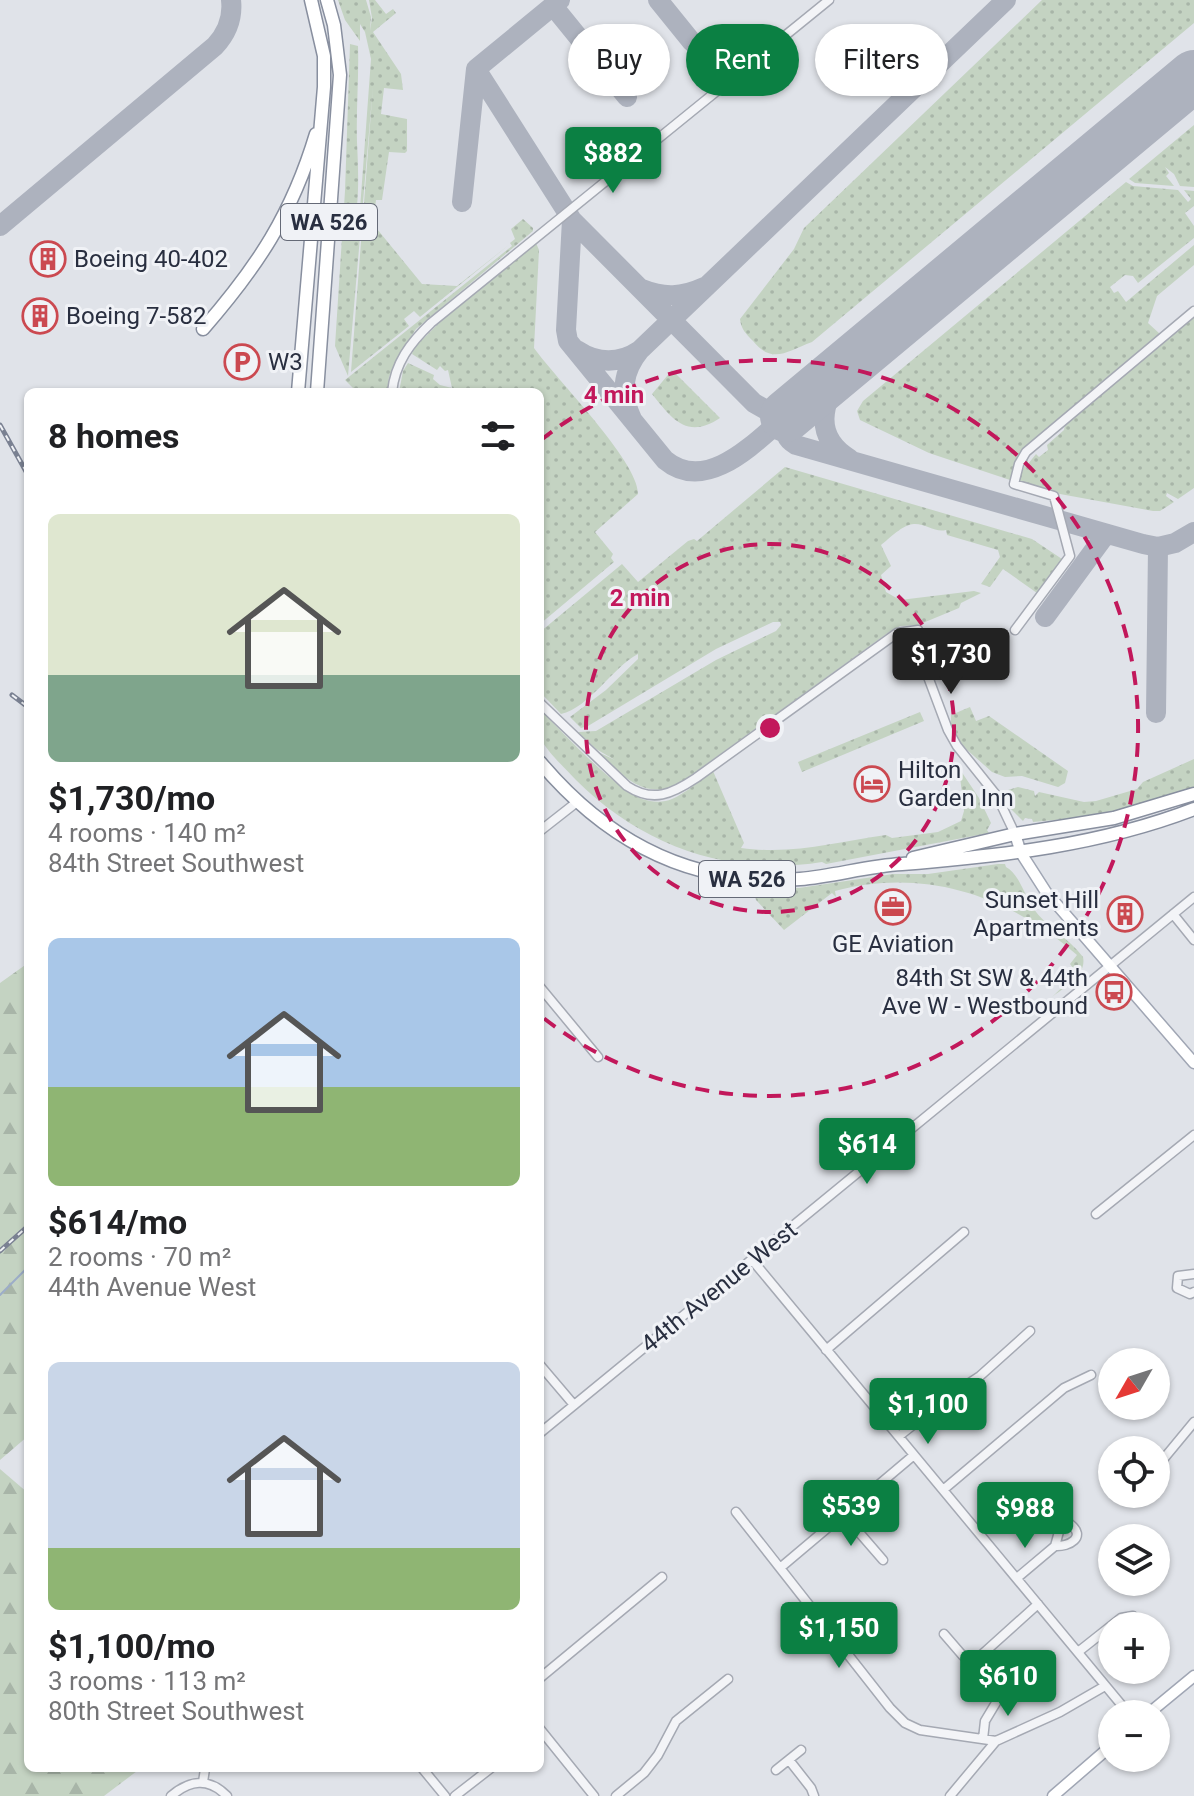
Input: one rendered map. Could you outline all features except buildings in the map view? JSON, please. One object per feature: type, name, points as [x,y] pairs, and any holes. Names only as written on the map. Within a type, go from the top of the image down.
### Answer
[{"type":"highway","name":"WA 526","points":[[298,388],[322,115],[324,56],[311,0]]},
{"type":"highway","name":"WA 526","points":[[317,388],[340,75],[334,25],[327,0]]},
{"type":"highway","points":[[203,329],[254,267],[283,220],[304,175],[322,115]]},
{"type":"highway","name":"WA 526","points":[[544,766],[577,802],[615,833],[674,863],[734,877],[802,879],[887,865],[1021,853]]},
{"type":"highway","points":[[1015,834],[1114,818],[1194,794]]},
{"type":"highway","points":[[1021,853],[1123,833],[1194,809]]},
{"type":"highway","name":"WA 526","points":[[887,865],[965,843],[1015,834]]},
{"type":"main road","points":[[1015,834],[1021,853],[1053,901],[1194,1063]]},
{"type":"main road","points":[[1165,1700],[1194,1676]]},
{"type":"main road","points":[[1053,1796],[1098,1757]]},
{"type":"street","points":[[392,388],[404,354],[431,323],[829,0]]},
{"type":"street","points":[[1015,630],[1070,556],[1054,496],[1014,484],[1020,461],[1026,452],[1194,311]]},
{"type":"street","points":[[544,707],[627,786],[637,792],[660,796],[670,794],[897,633],[918,630],[924,666],[948,730],[997,796],[1015,834]]},
{"type":"street","points":[[544,828],[577,802]]},
{"type":"street","name":"44th Avenue West","points":[[544,1430],[1194,897]]},
{"type":"street","points":[[1173,914],[1194,940]]},
{"type":"street","points":[[544,992],[598,1057]]},
{"type":"street","points":[[1096,1214],[1194,1135]]},
{"type":"street","points":[[826,1350],[964,1232]]},
{"type":"street","points":[[753,1261],[1117,1700]]},
{"type":"street","points":[[1194,1274],[1176,1279],[1177,1288],[1190,1294],[1194,1292]]},
{"type":"street","points":[[899,1436],[980,1376],[1030,1331]]},
{"type":"street","points":[[544,1370],[574,1405]]},
{"type":"street","points":[[943,1490],[1064,1388],[1091,1375]]},
{"type":"street","points":[[1170,1451],[1194,1422]]},
{"type":"street","points":[[780,1568],[914,1455]]},
{"type":"street","points":[[736,1512],[905,1723],[920,1730],[996,1741]]},
{"type":"street","points":[[844,1515],[883,1560]]},
{"type":"street","points":[[1017,1578],[1055,1546]]},
{"type":"street","points":[[544,1675],[662,1577]]},
{"type":"street","points":[[944,1634],[963,1656],[978,1658],[1038,1604]]},
{"type":"street","points":[[1078,1652],[1098,1638]]},
{"type":"street","points":[[616,1796],[644,1773],[658,1755],[676,1721],[728,1679]]},
{"type":"street","points":[[950,1796],[996,1741],[1060,1712],[1105,1686]]},
{"type":"street","points":[[983,1739],[985,1721],[1003,1691]]},
{"type":"street","points":[[544,1734],[594,1796]]},
{"type":"street","points":[[776,1770],[801,1750]]},
{"type":"street","points":[[789,1760],[814,1796]]},
{"type":"street","points":[[203,1782],[205,1772]]},
{"type":"street","points":[[425,1772],[445,1796]]},
{"type":"street","points":[[455,1796],[486,1772]]},
{"type":"street","points":[[171,1796],[189,1784],[203,1782],[227,1796]]},
{"type":"green space","points":[[338,0],[366,0],[371,17],[370,31],[372,18],[369,0],[375,0],[386,14],[393,9],[396,13],[373,32],[401,74],[403,90],[384,88],[381,114],[407,119],[407,151],[389,152],[382,200],[376,200],[373,224],[422,284],[457,286],[510,244],[420,317],[414,311],[404,319],[409,326],[351,372],[373,86],[348,376],[335,346],[350,44],[358,46],[357,206],[360,209],[371,59],[365,32],[360,24],[360,41],[345,20]]},
{"type":"green space","points":[[1042,0],[1194,0],[1194,23],[812,342],[781,354],[767,353],[744,331],[740,319],[794,249],[804,228],[942,96],[948,96],[948,90]]},
{"type":"green space","points":[[1194,125],[1194,187],[1180,186],[1174,174],[1165,167],[1169,173],[1166,176],[1174,186],[1135,183],[1129,179]]},
{"type":"green space","points":[[1126,182],[1133,186],[1178,190],[1188,202],[1191,199],[1184,190],[1194,191],[1194,206],[1185,213],[1194,226],[1194,238],[1138,283],[1133,276],[1125,275],[1110,287],[1114,293],[1118,291],[1126,302],[1194,245],[1194,265],[1157,296],[1148,323],[1160,334],[1022,450],[1010,480],[929,453],[860,420],[857,411],[863,401]]},
{"type":"green space","points":[[523,219],[533,231],[416,329],[397,358],[388,388],[353,388],[345,380],[512,246],[510,243],[515,239],[511,229]]},
{"type":"green space","points":[[536,243],[539,250],[534,348],[595,421],[635,480],[638,494],[595,532],[613,554],[611,558],[614,562],[544,621],[544,388],[452,388],[448,370],[440,366],[437,370],[412,354],[414,348],[439,323]]},
{"type":"green space","points":[[1194,316],[1194,488],[1178,499],[1167,493],[1166,496],[1174,502],[1160,511],[1153,511],[1060,494],[1021,483],[1019,480],[1028,457],[1028,464],[1036,454],[1039,457],[1048,450],[1047,445],[1064,430],[1065,425]]},
{"type":"green space","points":[[408,363],[434,375],[433,379],[440,385],[452,388],[400,388]]},
{"type":"green space","points":[[672,370],[720,418],[698,427],[689,427],[666,411],[652,394]]},
{"type":"green space","points":[[785,467],[1032,539],[1062,559],[1037,593],[1003,569],[990,587],[981,584],[1000,557],[998,550],[947,535],[946,530],[919,524],[906,526],[881,545],[891,566],[881,575],[886,592],[900,600],[974,591],[981,593],[961,603],[959,608],[918,625],[900,626],[889,632],[675,787],[651,789],[631,781],[596,751],[615,760],[596,749],[578,732],[596,731],[716,660],[776,631],[780,622],[773,622],[716,649],[581,728],[570,717],[606,690],[638,659],[638,654],[581,704],[561,714],[544,696],[544,629],[622,564],[638,582],[688,541],[697,541]]},
{"type":"green space","points":[[970,707],[976,721],[989,716],[1068,771],[1065,783],[1058,787],[1022,776],[1005,777],[992,772],[957,741],[951,725],[951,715]]},
{"type":"green space","points":[[920,712],[924,721],[802,772],[798,762]]},
{"type":"green space","points":[[544,713],[603,772],[642,799],[657,802],[672,799],[713,771],[744,843],[741,848],[797,849],[886,835],[892,838],[938,832],[961,821],[964,811],[959,768],[991,823],[987,830],[989,833],[826,864],[754,865],[721,860],[658,839],[629,823],[576,780],[544,743]]},
{"type":"green space","points":[[1194,759],[1194,788],[1097,816],[1033,822],[1025,818],[1023,821],[1011,809],[1006,796],[1008,790],[1018,787],[1034,791],[1035,796],[1039,792],[1084,802],[1096,801],[1137,789],[1143,782]]},
{"type":"green space","points":[[1005,864],[1011,870],[1038,915],[1083,957],[1082,970],[1051,998],[1077,973],[1070,964],[1077,955],[1051,934],[994,902],[933,885],[868,884],[835,891],[836,897],[832,893],[784,930],[756,900],[753,889],[799,888],[893,874],[928,874]]},
{"type":"green space","points":[[24,966],[24,1439],[0,1460],[0,983]]},
{"type":"green space","points":[[0,1469],[24,1490],[24,1772],[136,1772],[104,1796],[0,1796]]},
{"type":"waterway","points":[[0,1295],[24,1271]]},
{"type":"taxiway","points":[[0,226],[215,46],[228,24],[231,0]]},
{"type":"taxiway","points":[[560,0],[476,69],[572,220],[754,403],[775,415],[786,416]]},
{"type":"taxiway","points":[[658,0],[686,35]]},
{"type":"taxiway","points":[[632,419],[626,401],[625,383],[629,367],[640,350],[1006,0]]},
{"type":"taxiway","points":[[553,6],[627,97]]},
{"type":"taxiway","points":[[462,202],[476,69]]},
{"type":"taxiway","points":[[572,220],[568,341],[665,460],[681,469],[697,471],[714,468],[746,450],[786,416]]},
{"type":"taxiway","points":[[642,289],[673,295],[704,287]]},
{"type":"taxiway","points":[[577,350],[601,360],[624,358],[640,350]]},
{"type":"taxiway","points":[[841,370],[824,418],[830,440],[850,459]]},
{"type":"taxiway","points":[[786,416],[787,436],[796,445],[1143,544],[1158,547],[1175,543],[1194,532]]},
{"type":"taxiway","points":[[1045,617],[1106,534]]},
{"type":"taxiway","points":[[1156,713],[1158,547]]},
{"type":"runway","points":[[786,416],[1194,76]]},
{"type":"railway","points":[[0,425],[24,468]]},
{"type":"railway","points":[[12,695],[24,704]]},
{"type":"railway","points":[[0,1251],[24,1230]]},
{"type":"place","name":"Boeing 40-402","points":[[48,259]]},
{"type":"place","name":"Boeing 7-582","points":[[40,316]]},
{"type":"place","name":"W3","points":[[242,362]]},
{"type":"place","name":"Hilton Garden Inn","points":[[872,784]]},
{"type":"place","name":"GE Aviation","points":[[893,907]]},
{"type":"place","name":"Sunset Hill Apartments","points":[[1125,914]]},
{"type":"place","name":"84th St SW & 44th Ave W - Westbound","points":[[1114,992]]}]
